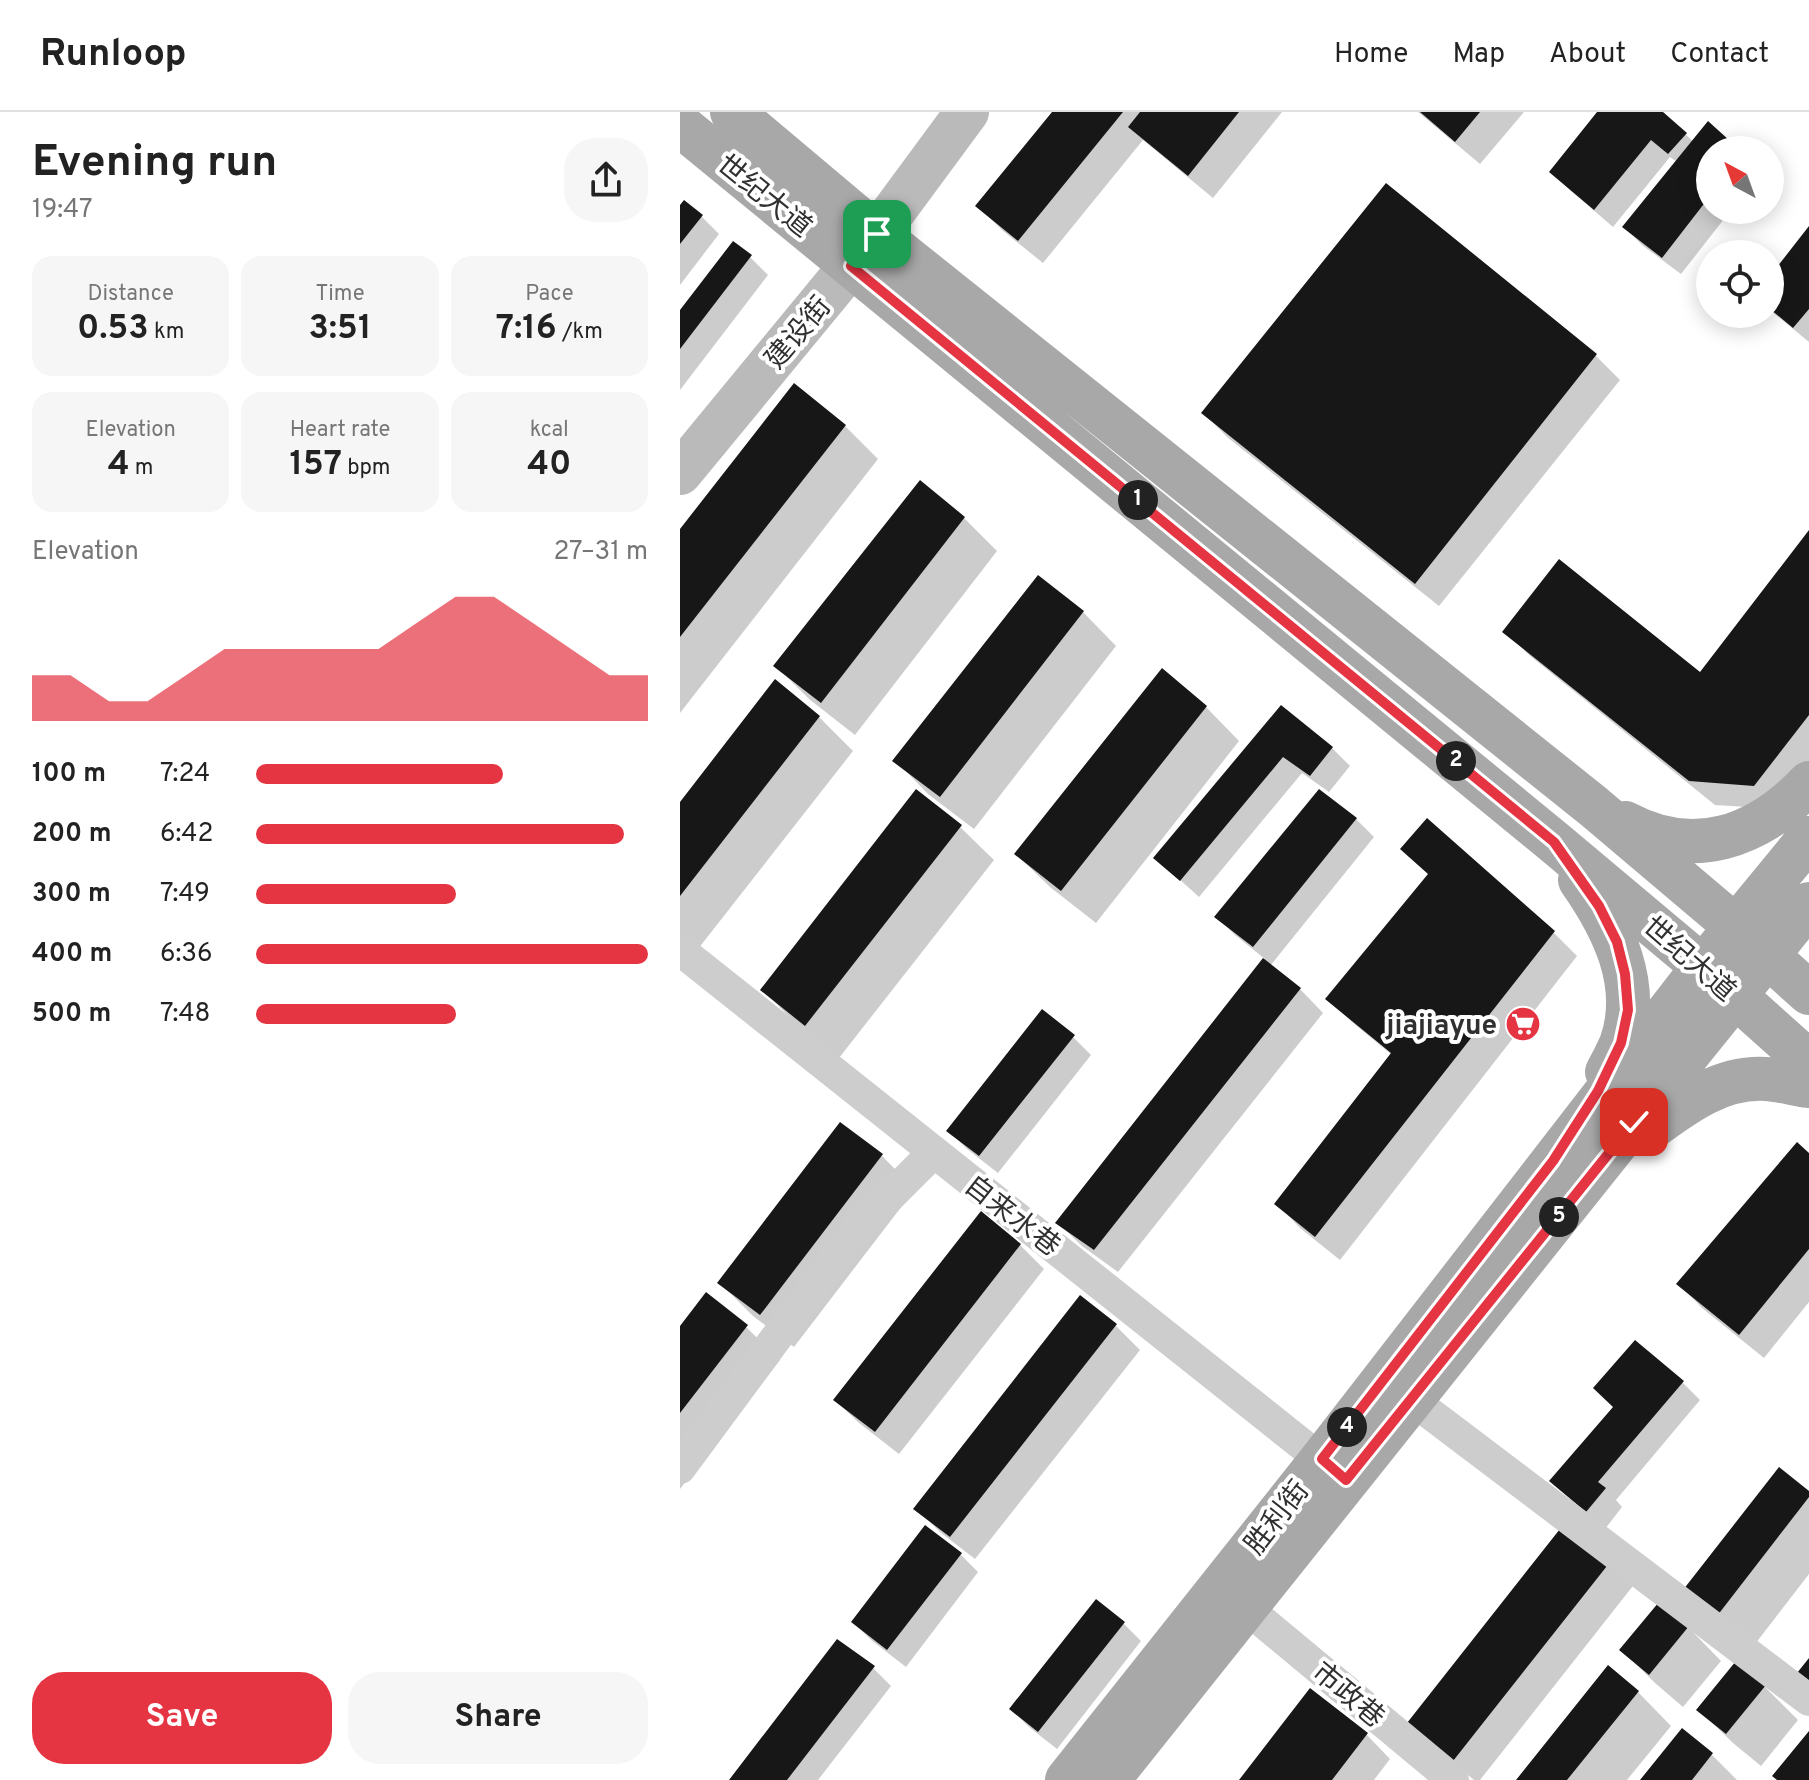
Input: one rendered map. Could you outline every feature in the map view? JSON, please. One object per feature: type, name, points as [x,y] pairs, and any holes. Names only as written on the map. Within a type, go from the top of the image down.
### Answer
[{"type":"main road","name":"世纪大道","points":[[732,112],[864,250],[1809,1062]]},
{"type":"main road","name":"世纪大道","points":[[680,125],[864,250],[1593,806],[1809,993]]},
{"type":"main road","points":[[1593,806],[1637,830],[1671,840],[1697,843],[1752,828],[1779,811],[1809,783]]},
{"type":"main road","name":"胜利街","points":[[1067,1780],[1334,1470],[1752,941],[1809,838]]},
{"type":"main road","points":[[1554,842],[1599,906],[1617,942],[1625,974],[1628,1010],[1621,1043],[1598,1091],[1569,1173]]},
{"type":"main road","name":"胜利街","points":[[1752,941],[1809,904]]},
{"type":"main road","points":[[1569,1173],[1643,1134],[1684,1103],[1716,1087],[1744,1079],[1809,1086]]},
{"type":"main road","name":"胜利街","points":[[1108,1780],[1245,1607],[1334,1470],[1411,1399],[1569,1173]]},
{"type":"street","name":"建设街","points":[[680,473],[864,250],[967,112]]},
{"type":"street","name":"自来水巷","points":[[680,950],[1334,1470]]},
{"type":"street","points":[[680,1468],[855,1231],[934,1152]]},
{"type":"street","points":[[1411,1399],[1809,1700]]},
{"type":"street","name":"市政巷","points":[[1245,1607],[1453,1780]]},
{"type":"building","points":[[1052,112],[1123,112],[1018,241],[975,206]]},
{"type":"building","points":[[1140,112],[1239,112],[1188,176],[1128,127]]},
{"type":"building","points":[[1420,112],[1480,112],[1455,142]]},
{"type":"building","points":[[1597,112],[1663,112],[1687,133],[1668,154],[1651,140],[1594,210],[1549,172]]},
{"type":"building","points":[[1708,121],[1725,136],[1696,136],[1696,214],[1662,258],[1622,227]]},
{"type":"building","points":[[1386,183],[1597,354],[1415,584],[1201,413]]},
{"type":"building","points":[[684,200],[703,215],[680,244],[680,205]]},
{"type":"building","points":[[1809,226],[1809,309],[1793,328],[1784,321],[1784,258]]},
{"type":"building","points":[[733,241],[752,255],[680,349],[680,310]]},
{"type":"building","points":[[794,383],[846,425],[680,637],[680,529]]},
{"type":"building","points":[[920,480],[965,517],[821,703],[773,666]]},
{"type":"building","points":[[1809,530],[1809,715],[1754,786],[1689,781],[1502,632],[1559,559],[1700,672]]},
{"type":"building","points":[[1038,575],[1084,611],[940,797],[892,761]]},
{"type":"building","points":[[1162,668],[1207,706],[1061,891],[1014,854]]},
{"type":"building","points":[[775,679],[820,716],[680,896],[680,802]]},
{"type":"building","points":[[1281,705],[1333,747],[1310,776],[1283,757],[1180,881],[1153,858]]},
{"type":"building","points":[[916,789],[962,825],[805,1026],[760,990]]},
{"type":"building","points":[[1319,789],[1357,818],[1253,947],[1214,917]]},
{"type":"building","points":[[1427,818],[1555,931],[1315,1237],[1274,1204],[1391,1053],[1325,999],[1428,874],[1400,849]]},
{"type":"building","points":[[1263,958],[1301,988],[1094,1250],[1055,1223]]},
{"type":"building","points":[[1042,1009],[1075,1035],[979,1156],[946,1131]]},
{"type":"building","points":[[840,1122],[883,1154],[760,1315],[717,1283]]},
{"type":"building","points":[[1797,1142],[1809,1153],[1809,1249],[1739,1335],[1676,1284]]},
{"type":"building","points":[[981,1211],[1021,1244],[875,1432],[833,1400]]},
{"type":"building","points":[[706,1292],[748,1325],[680,1413],[680,1326]]},
{"type":"building","points":[[1080,1295],[1117,1324],[950,1537],[913,1509]]},
{"type":"building","points":[[1635,1340],[1684,1381],[1598,1482],[1606,1488],[1586,1512],[1549,1481],[1613,1407],[1593,1388]]},
{"type":"building","points":[[1779,1467],[1809,1491],[1809,1497],[1717,1616],[1683,1590]]},
{"type":"building","points":[[1571,1515],[1618,1552],[1453,1761],[1407,1723]]},
{"type":"building","points":[[925,1525],[962,1553],[887,1650],[851,1622]]},
{"type":"building","points":[[1096,1599],[1125,1622],[1038,1732],[1009,1709]]},
{"type":"building","points":[[1659,1602],[1689,1626],[1649,1675],[1619,1650]]},
{"type":"building","points":[[837,1639],[875,1666],[787,1780],[729,1780]]},
{"type":"building","points":[[1809,1658],[1809,1690],[1793,1678]]},
{"type":"building","points":[[1736,1661],[1766,1685],[1726,1734],[1696,1710]]},
{"type":"building","points":[[1608,1665],[1639,1691],[1567,1780],[1516,1780]]},
{"type":"building","points":[[1310,1688],[1368,1733],[1332,1780],[1239,1780]]},
{"type":"building","points":[[1682,1728],[1713,1753],[1692,1780],[1640,1780]]},
{"type":"building","points":[[1809,1731],[1809,1780],[1777,1780],[1772,1776]]},
{"type":"place","name":"jiajiayue","points":[[1523,1024]]},
{"type":"route","points":[[877,234],[851,266],[1554,842],[1599,906],[1617,942],[1625,974],[1628,1010],[1621,1043],[1598,1091],[1553,1161],[1322,1459],[1346,1480],[1634,1122]]}]
